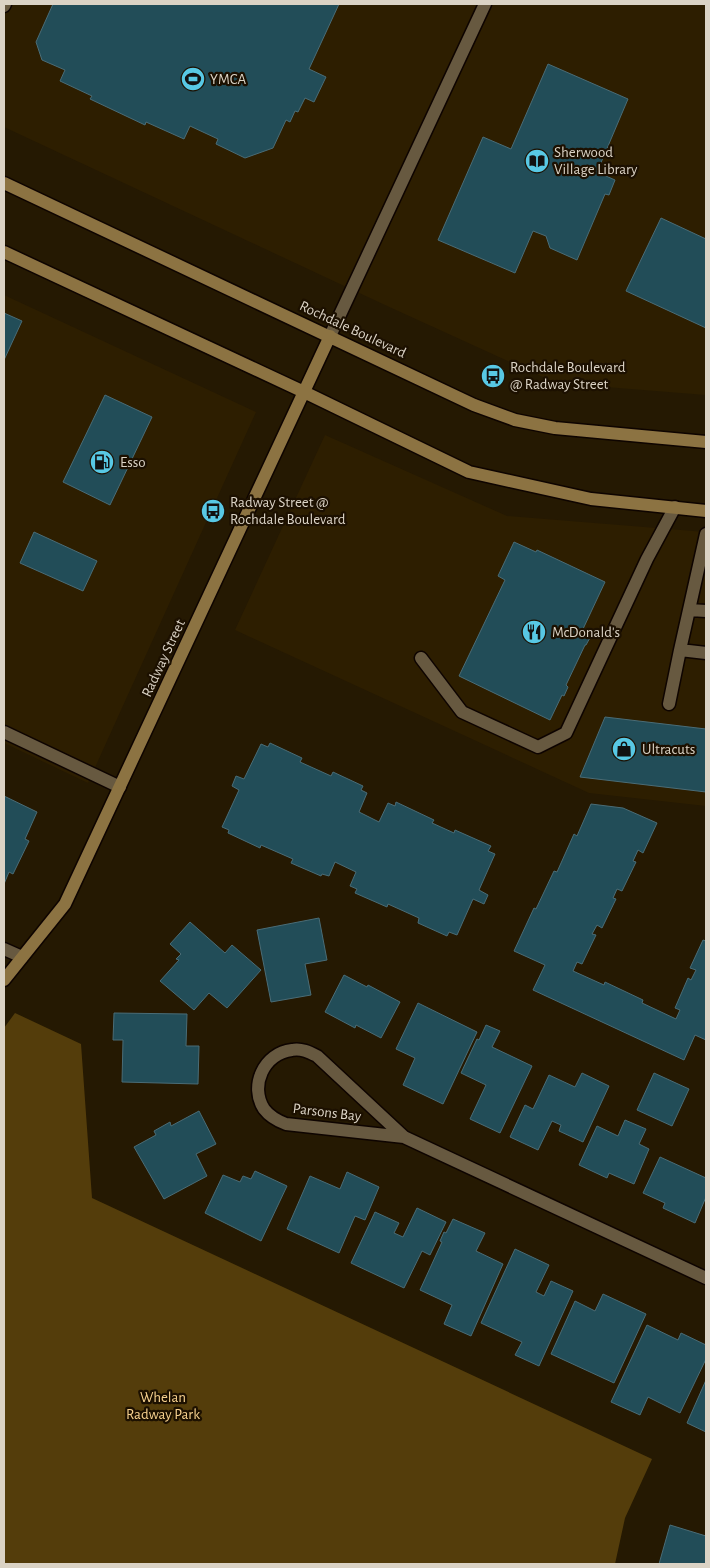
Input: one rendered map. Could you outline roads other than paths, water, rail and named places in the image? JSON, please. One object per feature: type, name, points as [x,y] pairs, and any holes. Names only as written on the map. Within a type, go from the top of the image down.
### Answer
[{"type":"main road","name":"Rochdale Boulevard","points":[[4,183],[474,404],[515,420],[555,428],[706,442]]},
{"type":"main road","points":[[4,252],[304,392],[469,472],[591,498],[706,511]]},
{"type":"main road","name":"Radway Street","points":[[4,980],[65,904],[330,336]]},
{"type":"street","points":[[330,336],[485,4]]},
{"type":"street","points":[[421,658],[462,712],[538,747],[566,733],[647,558],[675,507]]},
{"type":"street","points":[[669,704],[689,610],[702,571],[706,534]]},
{"type":"street","points":[[689,610],[706,611]]},
{"type":"street","points":[[680,650],[706,653]]},
{"type":"street","points":[[4,732],[120,787]]},
{"type":"street","points":[[4,949],[22,957]]},
{"type":"street","name":"Parsons Bay","points":[[404,1137],[286,1124],[274,1119],[265,1110],[259,1098],[258,1085],[261,1072],[269,1061],[280,1053],[292,1049],[306,1050],[318,1056],[404,1137],[706,1278]]},
{"type":"place","name":"YMCA","points":[[193,79]]},
{"type":"place","name":"Sherwood Village Library","points":[[537,161]]},
{"type":"place","name":"Rochdale Boulevard @ Radway Street","points":[[493,376]]},
{"type":"place","name":"Esso","points":[[102,462]]},
{"type":"place","name":"Radway Street @ Rochdale Boulevard","points":[[213,511]]},
{"type":"place","name":"McDonald's","points":[[534,632]]},
{"type":"place","name":"Ultracuts","points":[[624,749]]},
{"type":"park label","name":"Whelan Radway Park","points":[[163,1406]]}]
